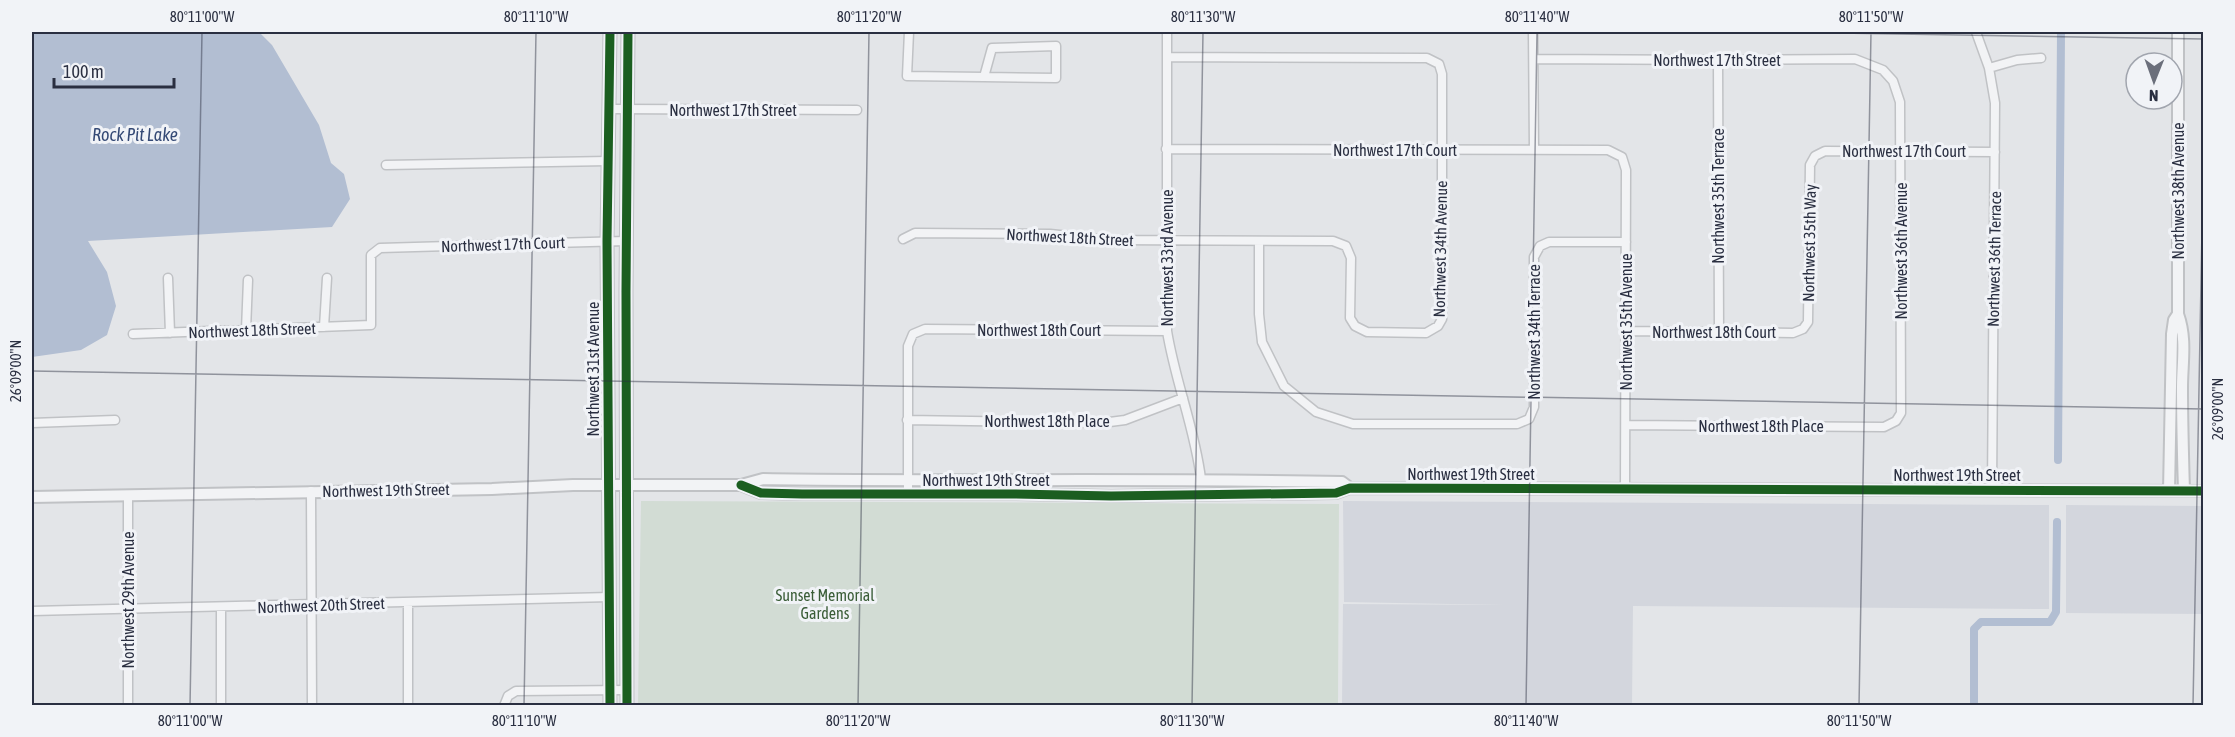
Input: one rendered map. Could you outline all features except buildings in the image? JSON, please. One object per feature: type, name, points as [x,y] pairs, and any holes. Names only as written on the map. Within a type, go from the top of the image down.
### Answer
[{"type":"main road","name":"Northwest 31st Avenue","points":[[610,32],[607,241],[610,705]]},
{"type":"main road","name":"Northwest 31st Avenue","points":[[627,705],[628,32]]},
{"type":"street","points":[[909,32],[907,76],[1056,78],[1056,46],[992,48],[984,77]]},
{"type":"street","name":"Northwest 33rd Avenue","points":[[1167,32],[1167,331],[1171,357],[1197,447],[1201,479]]},
{"type":"street","points":[[1533,32],[1534,150]]},
{"type":"street","name":"Northwest 36th Terrace","points":[[1976,32],[1989,68],[1995,103],[1992,490]]},
{"type":"street","name":"Northwest 38th Avenue","points":[[2178,32],[2178,314],[2183,327],[2184,346],[2182,385],[2184,491]]},
{"type":"street","name":"Northwest 34th Avenue","points":[[1167,57],[1427,58],[1439,64],[1442,74],[1442,319],[1438,326],[1426,333],[1367,332],[1354,326]]},
{"type":"street","name":"Northwest 17th Street","points":[[1534,58],[1855,59],[1883,70],[1893,81]]},
{"type":"street","points":[[1989,68],[2018,60],[2041,58]]},
{"type":"street","name":"Northwest 35th Terrace","points":[[1718,60],[1719,332]]},
{"type":"street","name":"Northwest 36th Avenue","points":[[1893,81],[1900,102],[1901,151],[1900,413],[1896,421]]},
{"type":"street","name":"Northwest 17th Street","points":[[609,109],[857,110]]},
{"type":"street","name":"Northwest 17th Court","points":[[1166,149],[1608,150],[1622,157]]},
{"type":"street","name":"Northwest 17th Court","points":[[1815,156],[1825,151],[1995,152]]},
{"type":"street","name":"Northwest 35th Way","points":[[1803,329],[1808,322],[1810,165],[1815,156]]},
{"type":"street","name":"Northwest 35th Avenue","points":[[1622,157],[1626,170],[1624,489]]},
{"type":"street","points":[[386,165],[608,160]]},
{"type":"street","name":"Northwest 18th Street","points":[[903,239],[915,233],[1050,234],[1108,240],[1333,241],[1346,246],[1351,258],[1350,318],[1354,326]]},
{"type":"street","name":"Northwest 17th Court","points":[[371,325],[371,255],[380,248],[626,241]]},
{"type":"street","name":"Northwest 34th Terrace","points":[[1259,241],[1259,314],[1262,342],[1269,358],[1284,386],[1316,412],[1353,424],[1517,424],[1529,419],[1534,407],[1534,257],[1540,246],[1549,242],[1626,242]]},
{"type":"street","points":[[168,278],[170,333]]},
{"type":"street","points":[[324,327],[327,278]]},
{"type":"street","points":[[246,330],[248,280]]},
{"type":"street","name":"Northwest 38th Avenue","points":[[2169,491],[2172,334],[2174,320],[2178,314]]},
{"type":"street","name":"Northwest 18th Street","points":[[133,334],[371,325]]},
{"type":"street","name":"Northwest 18th Court","points":[[907,420],[908,346],[913,334],[925,329],[1167,331]]},
{"type":"street","name":"Northwest 18th Court","points":[[1625,332],[1793,333],[1803,329]]},
{"type":"street","name":"Northwest 18th Place","points":[[907,420],[1101,423],[1125,420],[1183,398]]},
{"type":"street","points":[[32,423],[115,420]]},
{"type":"street","points":[[907,420],[908,495]]},
{"type":"street","name":"Northwest 18th Place","points":[[1626,425],[1884,427],[1896,421]]},
{"type":"street","name":"Northwest 19th Street","points":[[32,498],[608,485],[741,485],[763,479],[908,482],[1201,479],[1342,482],[1350,488]]},
{"type":"street","name":"Northwest 19th Street","points":[[741,485],[761,493],[908,495],[1248,495],[1336,493],[1350,488],[2204,491]]},
{"type":"street","points":[[311,491],[312,705]]},
{"type":"street","name":"Northwest 29th Avenue","points":[[128,705],[129,495]]},
{"type":"street","name":"Northwest 20th Street","points":[[32,611],[610,597]]},
{"type":"street","points":[[408,602],[408,705]]},
{"type":"street","points":[[220,608],[221,705]]},
{"type":"street","points":[[504,705],[508,696],[516,691],[627,690]]},
{"type":"shaded area","points":[[1343,501],[2049,505],[2049,609],[1633,606],[1632,705],[1342,705],[1343,604],[1503,605],[1344,602]]},
{"type":"shaded area","points":[[2066,505],[2203,506],[2203,614],[2066,613]]},
{"type":"green space","name":"Sunset Memorial Gardens","points":[[641,501],[1339,504],[1338,705],[638,705]]},
{"type":"water","name":"Rock Pit Lake","points":[[32,32],[259,32],[272,45],[319,125],[331,163],[344,174],[350,199],[332,227],[88,241],[107,272],[116,306],[107,335],[81,350],[32,357]]},
{"type":"waterway","points":[[2058,460],[2061,32]]},
{"type":"waterway","points":[[1974,706],[1974,629],[1981,622],[2050,622],[2056,612],[2057,522]]},
{"type":"cycle path","points":[[610,32],[607,241],[610,706]]},
{"type":"cycle path","points":[[627,706],[628,32]]},
{"type":"cycle path","points":[[741,485],[761,493],[1111,496],[1336,493],[1350,488],[2204,491]]}]
